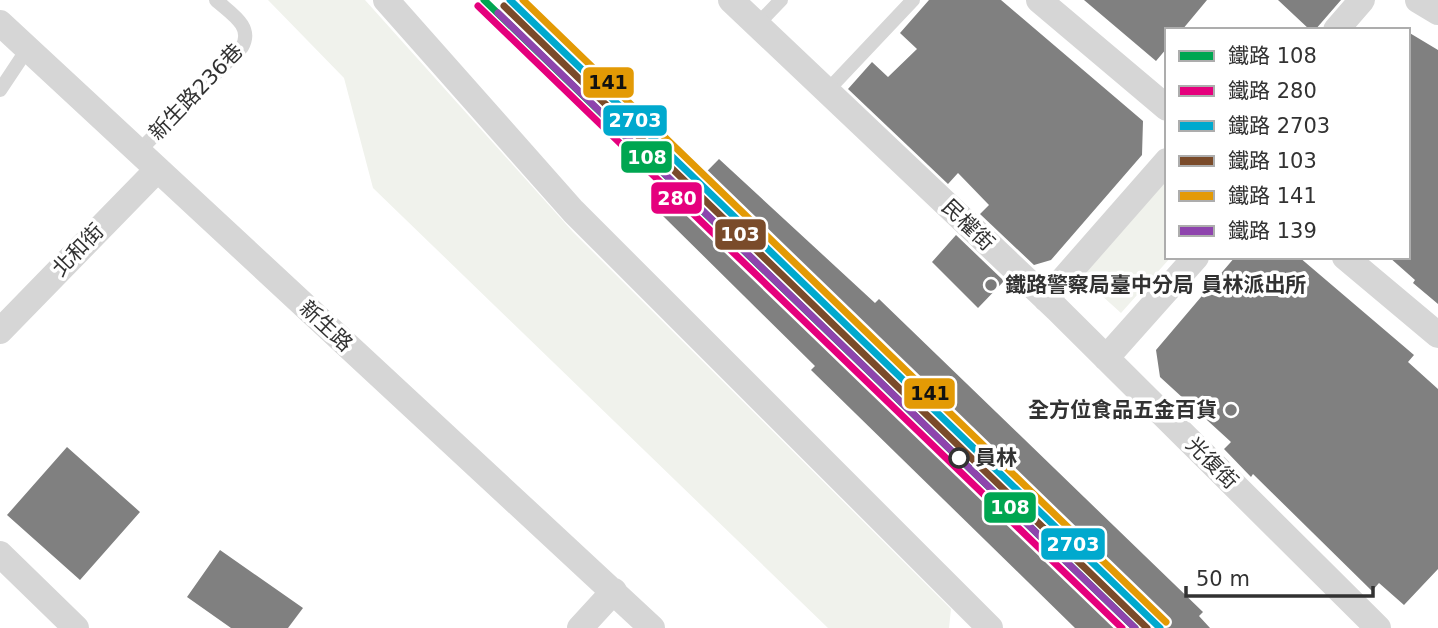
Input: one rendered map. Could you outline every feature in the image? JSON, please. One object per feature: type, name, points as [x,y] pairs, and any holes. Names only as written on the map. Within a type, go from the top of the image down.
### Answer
[{"type":"street","points":[[386,0],[573,211],[976,623]]},
{"type":"street","name":"民權街","points":[[731,0],[1046,299]]},
{"type":"street","points":[[1039,0],[1165,106]]},
{"type":"street","points":[[1338,28],[1362,0]]},
{"type":"street","points":[[1418,0],[1438,12]]},
{"type":"street","name":"新生路","points":[[0,23],[652,628]]},
{"type":"street","name":"北和街","points":[[0,331],[148,160]]},
{"type":"street","points":[[1046,299],[1165,163]]},
{"type":"street","points":[[1106,358],[1193,259]]},
{"type":"street","points":[[1347,259],[1438,335]]},
{"type":"street","name":"光復街","points":[[1046,299],[1378,628]]},
{"type":"street","points":[[0,554],[76,628]]},
{"type":"street","points":[[580,628],[614,591]]},
{"type":"lane","name":"新生路236巷","points":[[148,160],[247,38],[244,26],[216,0]]},
{"type":"lane","points":[[757,25],[780,0]]},
{"type":"lane","points":[[827,91],[912,0]]},
{"type":"lane","points":[[0,90],[27,48]]},
{"type":"shaded area","points":[[268,0],[365,0],[573,232],[951,609],[949,628],[828,628],[373,188],[344,78]]},
{"type":"shaded area","points":[[1165,181],[1165,259],[1169,259],[1121,313],[1080,276]]},
{"type":"building","points":[[929,0],[1001,0],[1143,121],[1142,155],[1051,260],[1034,265],[980,214],[989,205],[958,173],[948,184],[848,89],[872,62],[888,77],[917,49],[900,33]]},
{"type":"building","points":[[1084,0],[1207,0],[1184,28],[1165,28],[1165,50],[1156,61]]},
{"type":"building","points":[[1278,0],[1341,0],[1317,28],[1308,28]]},
{"type":"building","points":[[1410,33],[1438,50],[1438,304],[1413,283],[1415,280],[1391,259],[1410,259]]},
{"type":"building","points":[[719,159],[875,303],[879,299],[1203,612],[1199,616],[1210,628],[1075,628],[811,370],[815,366],[663,216]]},
{"type":"building","points":[[956,235],[1004,281],[978,308],[932,262]]},
{"type":"building","points":[[1233,259],[1301,259],[1414,355],[1408,362],[1438,389],[1438,569],[1404,605],[1379,583],[1372,591],[1224,449],[1231,442],[1160,377],[1156,350]]},
{"type":"building","points":[[67,447],[140,512],[80,580],[7,515]]},
{"type":"building","points":[[220,550],[303,608],[288,628],[231,628],[187,597]]},
{"type":"rail line","name":"108","points":[[484,0],[1135,628]]},
{"type":"rail line","name":"2703","points":[[510,0],[1160,628]]},
{"type":"rail line","name":"141","points":[[523,0],[1166,622]]},
{"type":"rail line","name":"280","points":[[478,6],[1122,628]]},
{"type":"rail line","name":"103","points":[[504,6],[1147,628]]},
{"type":"rail line","name":"139","points":[[498,13],[1135,628]]},
{"type":"place","name":"鐵路警察局臺中分局 員林派出所","points":[[991,285]]},
{"type":"place","name":"全方位食品五金百貨","points":[[1231,410]]},
{"type":"place","name":"員林","points":[[959,458]]}]
